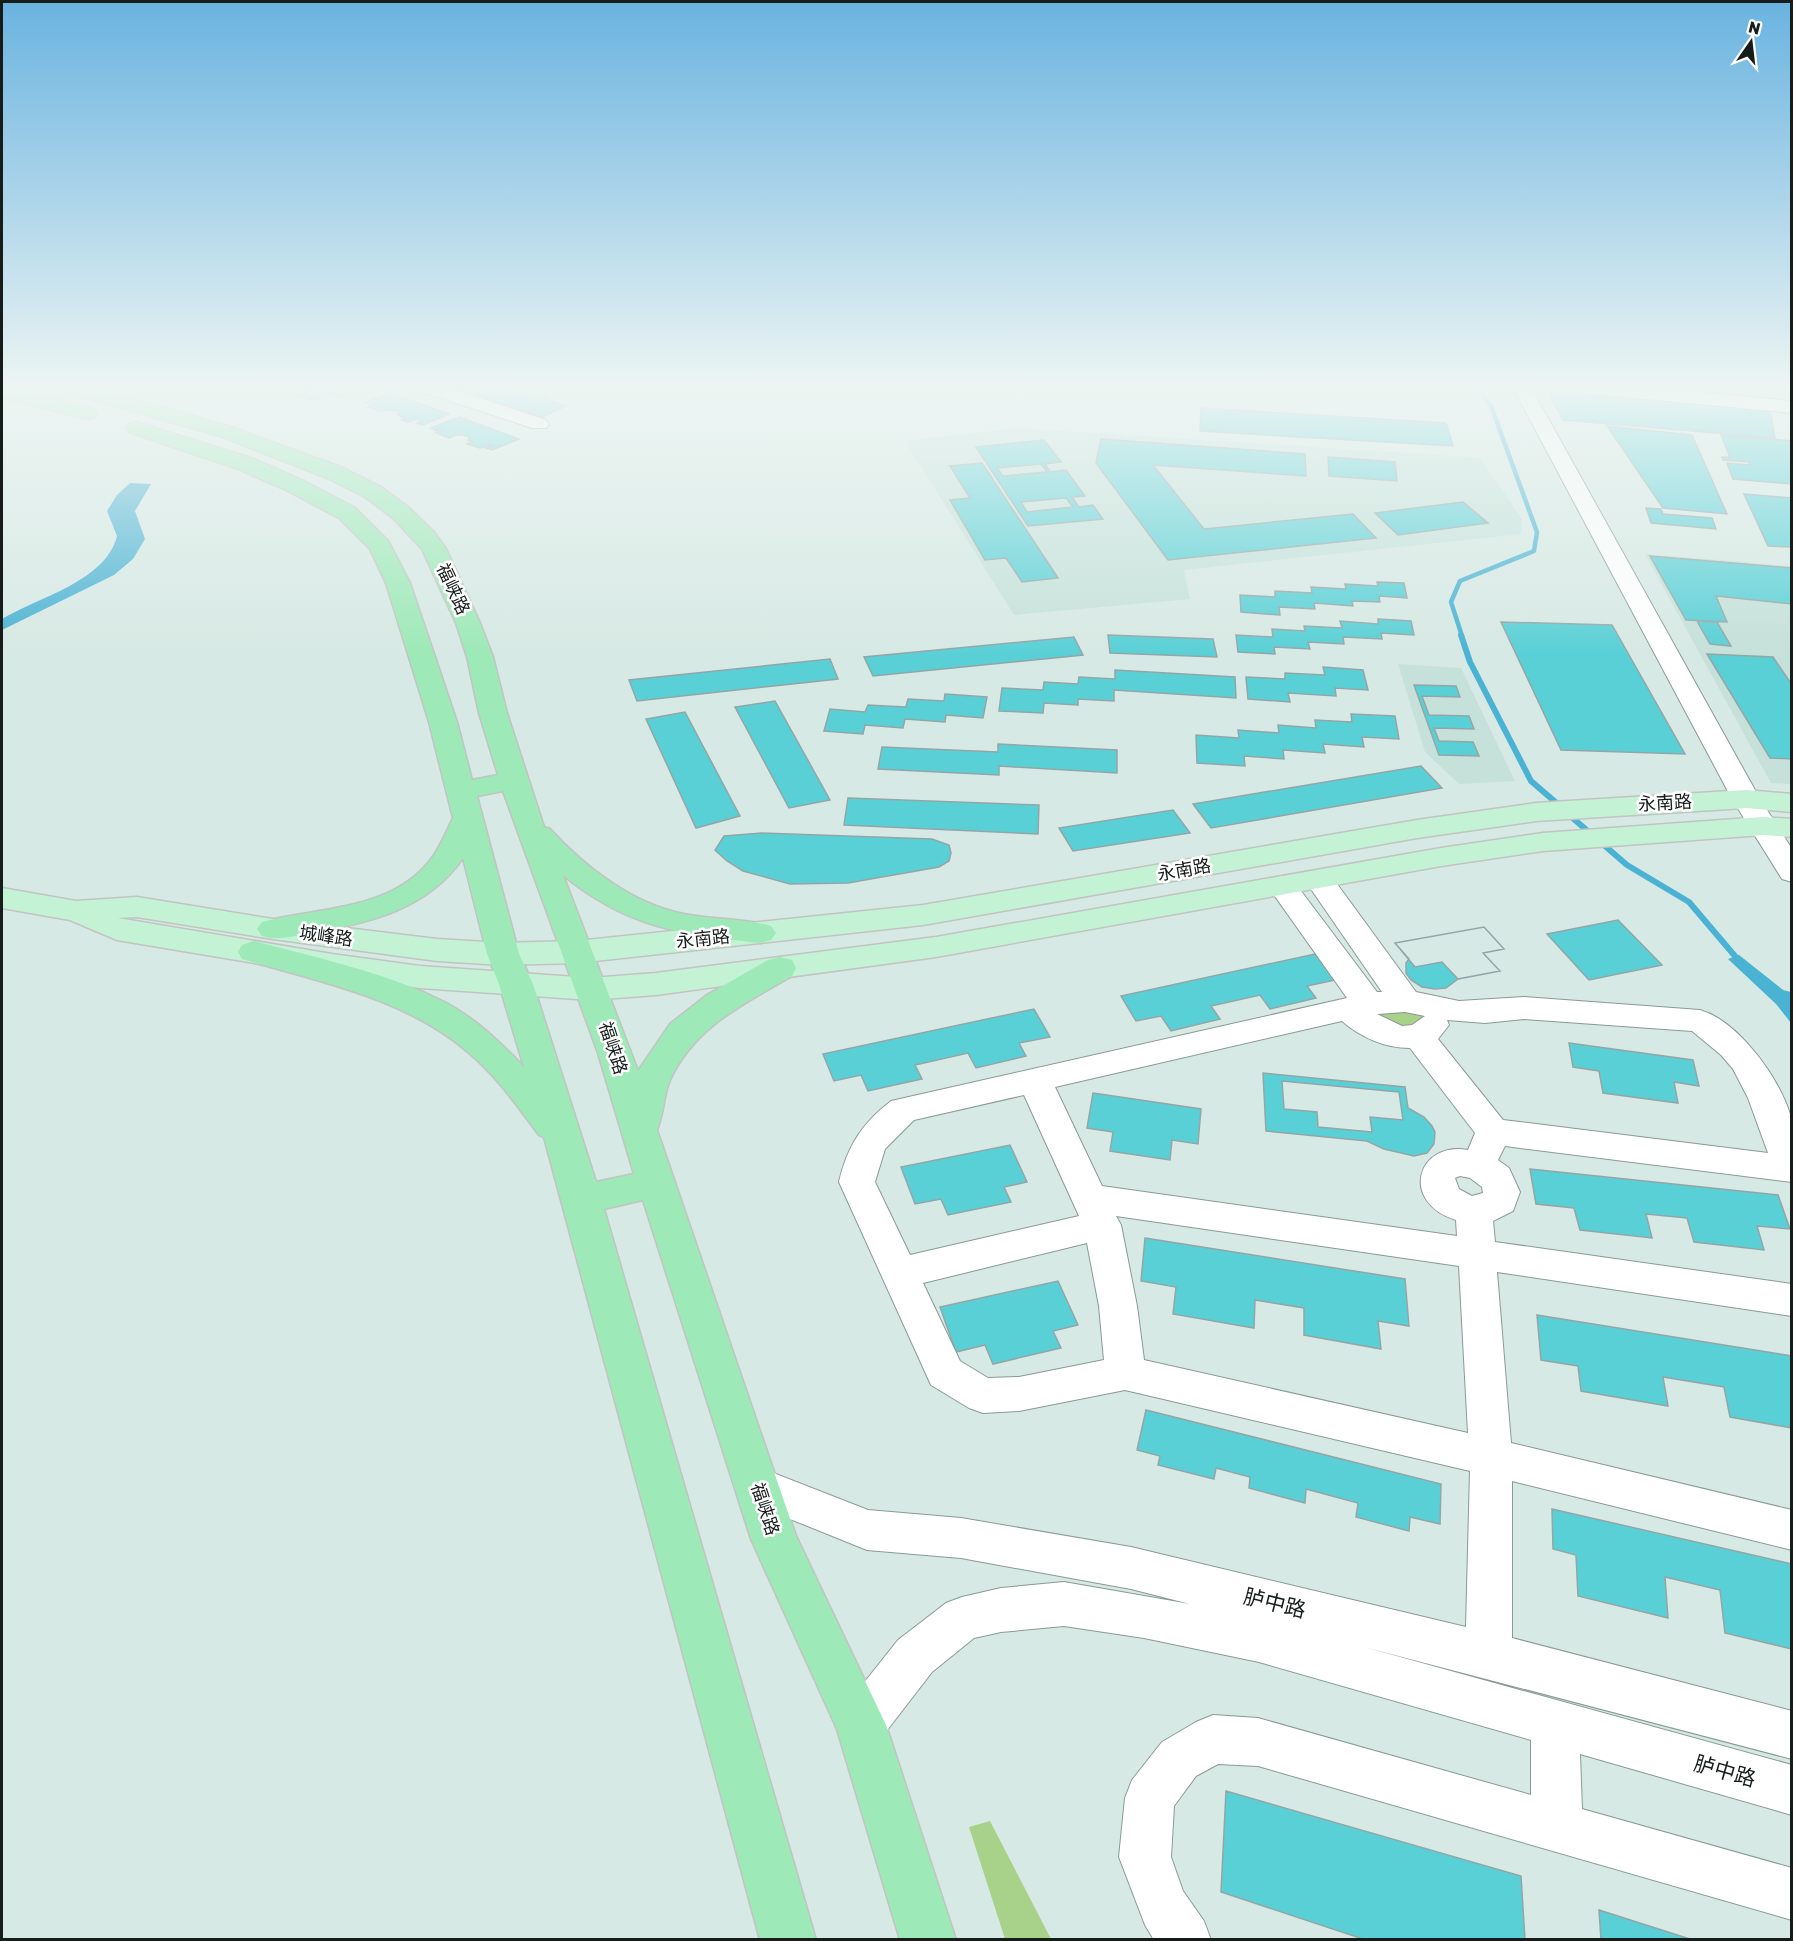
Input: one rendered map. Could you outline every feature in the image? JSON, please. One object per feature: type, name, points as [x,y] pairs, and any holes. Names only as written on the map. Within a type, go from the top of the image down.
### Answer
[{"type":"highway","points":[[269,475],[347,513],[380,546],[398,583],[442,722],[510,969],[582,1200],[788,1940]]},
{"type":"highway","name":"福峡路","points":[[336,475],[373,492],[414,524],[434,549],[468,623],[480,657],[493,713],[526,820],[615,1053],[774,1539],[861,1725],[928,1940]]},
{"type":"highway","points":[[464,804],[514,780]]},
{"type":"highway","points":[[263,940],[358,914],[393,902],[416,889],[440,869],[457,842],[464,804]]},
{"type":"highway","points":[[526,820],[557,856],[587,880],[643,911],[681,924],[760,933]]},
{"type":"highway","points":[[263,940],[427,1007],[481,1044],[522,1087],[564,1142]]},
{"type":"highway","points":[[639,1132],[648,1089],[657,1069],[682,1032],[719,1003],[780,968]]},
{"type":"highway","points":[[582,1200],[657,1183]]},
{"type":"main road","name":"永南路","points":[[584,970],[760,933],[923,915],[1417,829],[1536,812],[1746,799],[1791,802]]},
{"type":"main road","points":[[584,970],[656,984],[936,947],[1441,857],[1573,838],[1777,827]]},
{"type":"main road","name":"城峰路","points":[[2,898],[76,911],[117,930],[263,940],[341,952],[420,977],[510,969],[584,970]]},
{"type":"street","points":[[1569,475],[1746,799],[1777,827],[1791,873]]},
{"type":"street","points":[[1319,879],[1420,1015],[1493,1132]]},
{"type":"street","points":[[1282,885],[1358,1006]]},
{"type":"street","points":[[1493,1132],[1791,1168],[1765,1098],[1747,1063],[1733,1047],[1700,1021],[1524,1008],[1420,1015],[1358,1006],[903,1110],[877,1130],[862,1155],[857,1182],[945,1373],[983,1396],[1019,1394],[1125,1373],[1491,1457],[1791,1530]]},
{"type":"street","points":[[1034,1080],[1096,1211],[1118,1306],[1125,1373]]},
{"type":"street","points":[[1489,1655],[1491,1457],[1474,1211],[1485,1211],[1494,1207],[1500,1202],[1503,1194],[1497,1178],[1478,1166],[1493,1132]]},
{"type":"street","points":[[899,1273],[1096,1211],[1476,1254],[1791,1300]]},
{"type":"street","name":"胪中路","points":[[758,1486],[867,1530],[961,1538],[1131,1568],[1489,1655],[1791,1735]]},
{"type":"street","name":"胪中路","points":[[861,1725],[915,1656],[962,1619],[1001,1610],[1064,1604],[1144,1616],[1259,1640],[1791,1790]]},
{"type":"street","points":[[1554,1723],[1557,1827]]},
{"type":"street","points":[[1185,1940],[1162,1907],[1145,1857],[1150,1798],[1179,1759],[1213,1739],[1258,1742],[1791,1894]]},
{"type":"shaded area","points":[[926,475],[1491,475],[1522,519],[1521,534],[1184,570],[1190,599],[1014,615]]},
{"type":"shaded area","points":[[1645,554],[1791,566],[1791,784],[1771,783]]},
{"type":"shaded area","points":[[1398,664],[1461,668],[1515,781],[1459,784],[1425,752]]},
{"type":"green space","points":[[1406,1010],[1429,1014],[1420,1029],[1381,1026],[1376,1011]]},
{"type":"green space","points":[[990,1821],[1051,1939],[1005,1939],[969,1827]]},
{"type":"water","points":[[130,483],[151,484],[135,511],[145,539],[133,559],[114,575],[2,630],[2,619],[69,586],[100,565],[110,552],[117,536],[107,511],[117,495]]},
{"type":"water","points":[[1739,955],[1783,990],[1791,992],[1791,1023],[1776,1004],[1728,959]]},
{"type":"building","points":[[955,475],[990,475],[1058,578],[1022,582],[1006,558],[985,560],[950,500],[970,498]]},
{"type":"building","points":[[994,475],[1069,475],[1085,496],[1072,497],[1079,507],[1093,505],[1103,519],[1028,526]],"holes":[[[1066,498],[1073,507],[1027,512],[1021,502]]]},
{"type":"building","points":[[1105,475],[1161,475],[1204,529],[1353,514],[1376,538],[1168,560]]},
{"type":"building","points":[[1396,475],[1397,481],[1329,476]]},
{"type":"building","points":[[1640,475],[1710,475],[1727,514],[1663,508]]},
{"type":"building","points":[[1731,475],[1792,475],[1792,484],[1733,479]]},
{"type":"building","points":[[1744,494],[1792,498],[1792,547],[1768,546]]},
{"type":"building","points":[[1463,502],[1488,523],[1398,535],[1375,513]]},
{"type":"building","points":[[1646,508],[1661,509],[1663,514],[1712,518],[1716,529],[1651,523]]},
{"type":"building","points":[[1650,556],[1792,568],[1792,604],[1716,596],[1727,622],[1686,620]]},
{"type":"building","points":[[1377,582],[1404,583],[1407,598],[1379,596],[1380,602],[1352,601],[1353,606],[1314,603],[1315,609],[1279,607],[1280,615],[1241,612],[1240,595],[1275,597],[1275,591],[1312,593],[1311,587],[1346,589],[1345,584],[1378,586]]},
{"type":"building","points":[[1378,619],[1411,621],[1414,635],[1381,633],[1382,639],[1343,637],[1344,644],[1308,642],[1310,649],[1274,647],[1275,654],[1238,652],[1236,635],[1273,637],[1272,629],[1305,631],[1304,626],[1342,628],[1340,621],[1378,624]]},
{"type":"building","points":[[1697,621],[1717,622],[1731,646],[1710,644]]},
{"type":"building","points":[[1501,622],[1612,625],[1685,754],[1561,750]]},
{"type":"building","points":[[1108,635],[1213,639],[1217,657],[1110,653]]},
{"type":"building","points":[[1074,637],[1083,655],[873,676],[864,657]]},
{"type":"building","points":[[1707,654],[1773,657],[1792,685],[1792,759],[1770,758]]},
{"type":"building","points":[[830,659],[838,679],[637,701],[629,680]]},
{"type":"building","points":[[1323,667],[1363,670],[1368,690],[1335,688],[1336,696],[1288,693],[1290,702],[1248,699],[1246,677],[1285,679],[1285,673],[1325,675]]},
{"type":"building","points":[[1115,670],[1235,677],[1236,698],[1114,690],[1114,701],[1078,699],[1078,705],[1044,703],[1043,713],[999,711],[1002,688],[1043,690],[1044,682],[1078,684],[1079,677],[1115,679]]},
{"type":"building","points":[[1414,685],[1456,686],[1460,697],[1422,696],[1429,715],[1469,716],[1474,729],[1434,728],[1439,741],[1473,742],[1479,756],[1439,755]]},
{"type":"building","points":[[945,694],[987,697],[983,718],[946,715],[945,722],[905,719],[903,728],[865,725],[863,734],[824,731],[830,709],[865,712],[868,705],[906,707],[908,699],[944,701]]},
{"type":"building","points":[[775,701],[830,800],[789,808],[735,707]]},
{"type":"building","points":[[685,712],[740,816],[696,828],[646,719]]},
{"type":"building","points":[[1351,714],[1395,716],[1399,739],[1362,737],[1364,747],[1323,744],[1325,753],[1283,750],[1284,759],[1244,756],[1245,766],[1197,763],[1196,735],[1239,738],[1238,730],[1279,733],[1278,725],[1316,728],[1315,720],[1352,722]]},
{"type":"building","points":[[998,744],[1117,750],[1117,773],[999,766],[999,775],[878,769],[882,747],[998,752]]},
{"type":"building","points":[[1421,766],[1442,788],[1211,828],[1193,804]]},
{"type":"building","points":[[848,798],[1039,805],[1038,834],[844,825]]},
{"type":"building","points":[[1173,810],[1190,833],[1073,851],[1059,828]]},
{"type":"building","points":[[762,833],[932,839],[949,845],[951,853],[949,861],[939,867],[848,883],[790,884],[743,871],[715,850],[724,836]]},
{"type":"building","points":[[1618,920],[1662,965],[1589,980],[1547,934]]},
{"type":"building","points":[[1484,927],[1504,949],[1483,953],[1500,971],[1458,979],[1446,988],[1435,989],[1422,987],[1411,980],[1406,973],[1406,963],[1409,959],[1395,943]]},
{"type":"building","points":[[1484,927],[1504,949],[1483,953],[1500,971],[1458,979],[1442,962],[1415,967],[1395,943]]},
{"type":"building","points":[[1315,954],[1335,980],[1307,986],[1316,998],[1270,1009],[1260,995],[1211,1006],[1220,1019],[1171,1031],[1161,1016],[1136,1021],[1121,996]]},
{"type":"building","points":[[1034,1009],[1050,1037],[1019,1043],[1026,1056],[976,1068],[968,1053],[915,1065],[922,1079],[868,1091],[861,1075],[834,1081],[823,1054]]},
{"type":"building","points":[[1569,1043],[1693,1060],[1699,1086],[1674,1082],[1678,1103],[1603,1093],[1599,1071],[1573,1067]]},
{"type":"building","points":[[1263,1073],[1405,1087],[1408,1108],[1424,1117],[1432,1126],[1435,1132],[1434,1144],[1427,1153],[1414,1156],[1384,1149],[1367,1141],[1266,1131]]},
{"type":"building","points":[[1282,1081],[1399,1092],[1403,1120],[1370,1117],[1372,1132],[1318,1127],[1317,1112],[1284,1109]]},
{"type":"building","points":[[1093,1093],[1201,1109],[1198,1144],[1172,1140],[1170,1160],[1110,1151],[1113,1132],[1087,1128]]},
{"type":"building","points":[[1010,1145],[1027,1182],[1004,1187],[1011,1202],[948,1215],[941,1199],[915,1204],[901,1167]]},
{"type":"building","points":[[1530,1169],[1778,1195],[1790,1229],[1757,1226],[1764,1250],[1694,1242],[1687,1218],[1646,1214],[1652,1238],[1580,1230],[1574,1208],[1536,1204]]},
{"type":"building","points":[[1145,1238],[1405,1279],[1409,1326],[1378,1321],[1381,1349],[1304,1335],[1304,1308],[1255,1300],[1254,1328],[1173,1314],[1176,1287],[1141,1281]]},
{"type":"building","points":[[1058,1281],[1078,1325],[1053,1331],[1061,1348],[993,1364],[985,1345],[956,1352],[940,1307]]},
{"type":"building","points":[[1537,1315],[1792,1356],[1792,1428],[1730,1417],[1724,1387],[1663,1377],[1668,1406],[1581,1391],[1578,1366],[1541,1360]]},
{"type":"building","points":[[1146,1410],[1441,1484],[1440,1524],[1410,1517],[1409,1531],[1356,1517],[1358,1503],[1306,1489],[1305,1503],[1249,1488],[1250,1477],[1216,1468],[1214,1479],[1158,1465],[1160,1456],[1137,1450]]},
{"type":"building","points":[[1552,1509],[1792,1564],[1792,1649],[1725,1633],[1720,1590],[1665,1577],[1668,1618],[1578,1596],[1576,1555],[1553,1549]]},
{"type":"building","points":[[1226,1791],[1521,1876],[1525,1940],[1366,1940],[1221,1892]]},
{"type":"building","points":[[1599,1910],[1693,1940],[1601,1940]]},
{"type":"waterway","points":[[1462,636],[1451,602],[1460,581],[1534,551],[1537,532],[1516,475]]},
{"type":"waterway","points":[[1461,635],[1470,662],[1531,781],[1560,806]]},
{"type":"waterway","points":[[1568,814],[1627,865],[1689,902],[1740,962]]}]
